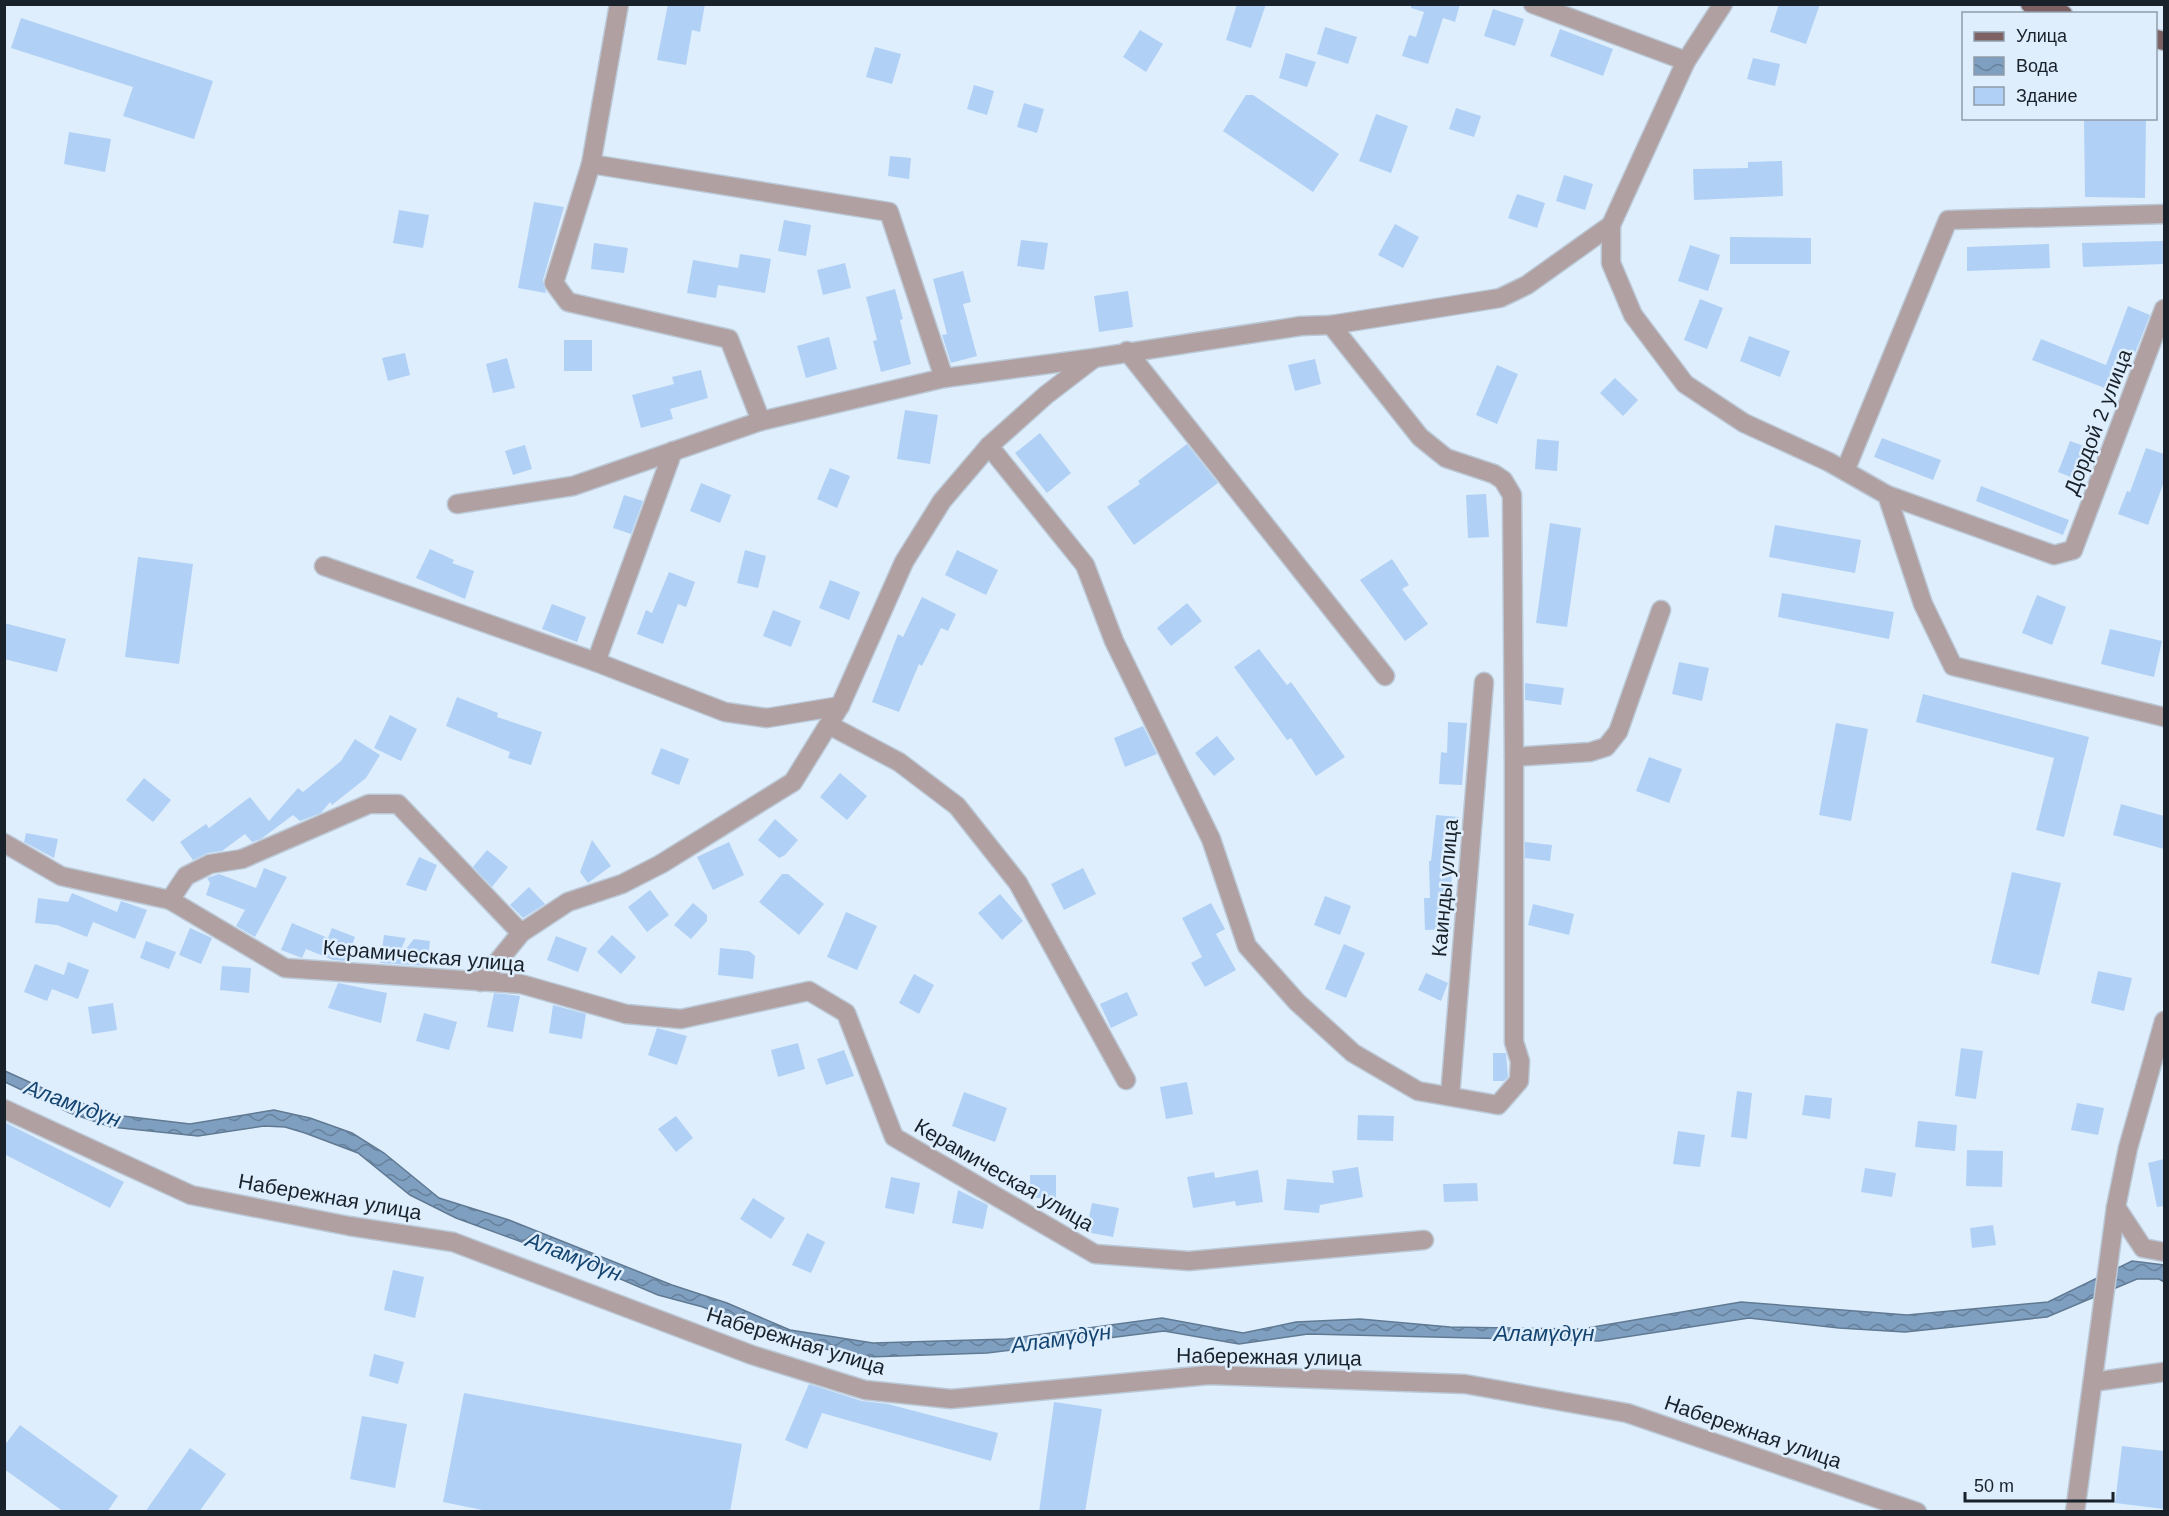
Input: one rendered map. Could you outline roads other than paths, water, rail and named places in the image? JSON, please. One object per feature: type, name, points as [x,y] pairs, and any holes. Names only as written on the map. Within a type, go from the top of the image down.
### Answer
[{"type":"main road","points":[[2030,4],[2056,12]]},
{"type":"street","points":[[619,4],[591,164],[554,284],[568,302],[729,339],[761,421]]},
{"type":"street","points":[[1533,4],[1686,61]]},
{"type":"street","points":[[1723,4],[1686,61],[1611,225],[1611,263],[1633,315],[1685,384],[1744,423],[1845,471],[1887,495],[1923,604],[1953,666],[2164,717]]},
{"type":"street","points":[[591,164],[890,212],[944,378]]},
{"type":"street","points":[[1845,471],[1948,220],[2164,214]]},
{"type":"street","points":[[457,504],[573,486],[761,421],[944,378],[1095,358],[1127,351],[1300,326],[1331,325],[1500,298],[1527,285],[1611,225]]},
{"type":"street","name":"Дордой 2 улица","points":[[1887,495],[2054,555],[2073,550],[2164,309]]},
{"type":"street","points":[[989,446],[1085,565],[1114,641],[1211,840],[1247,946],[1297,1002],[1353,1053],[1418,1091],[1498,1105],[1519,1081],[1520,1061],[1514,1042],[1512,495],[1503,480],[1494,474],[1446,458],[1420,437],[1331,325]]},
{"type":"street","points":[[1127,351],[1385,676]]},
{"type":"street","points":[[481,981],[521,933],[568,902],[622,884],[661,864],[793,782],[840,705],[904,562],[942,501],[989,446],[1046,395],[1095,358]]},
{"type":"street","points":[[596,662],[673,451]]},
{"type":"street","points":[[324,566],[596,662],[724,712],[767,718],[840,705]]},
{"type":"street","points":[[1514,757],[1590,752],[1606,747],[1618,732],[1661,610]]},
{"type":"street","name":"Каинды улица","points":[[1450,1096],[1484,682]]},
{"type":"street","points":[[829,725],[899,762],[957,806],[1018,883],[1126,1080]]},
{"type":"street","points":[[170,900],[186,876],[210,864],[242,859],[369,804],[398,804],[521,933]]},
{"type":"street","name":"Керамическая улица","points":[[4,843],[61,876],[170,900],[285,968],[521,984],[626,1014],[681,1019],[809,991],[846,1013],[894,1137],[1095,1254],[1189,1261],[1424,1240]]},
{"type":"street","points":[[2074,1512],[2116,1213],[2128,1148],[2164,1022]]},
{"type":"street","name":"Набережная улица","points":[[4,1109],[191,1195],[349,1226],[453,1242],[752,1355],[865,1390],[951,1399],[1209,1375],[1465,1384],[1627,1413],[1917,1512]]},
{"type":"street","points":[[2116,1213],[2143,1248],[2164,1252]]},
{"type":"street","points":[[2092,1382],[2164,1372]]},
{"type":"water","name":"Аламүдүн","points":[[5,1071],[62,1097],[123,1116],[190,1124],[274,1110],[310,1118],[352,1133],[384,1153],[439,1198],[509,1220],[672,1285],[727,1303],[790,1330],[873,1343],[1007,1339],[1162,1318],[1243,1333],[1296,1322],[1360,1319],[1450,1327],[1581,1329],[1741,1302],[1907,1315],[2048,1302],[2132,1261],[2164,1265],[2164,1282],[2159,1279],[2137,1279],[2047,1317],[1905,1332],[1839,1328],[1749,1318],[1599,1341],[1308,1334],[1239,1344],[1164,1331],[987,1353],[868,1357],[788,1342],[703,1307],[658,1295],[604,1272],[456,1218],[410,1195],[358,1153],[305,1133],[285,1127],[264,1126],[198,1136],[111,1127],[70,1113],[5,1082]]}]
